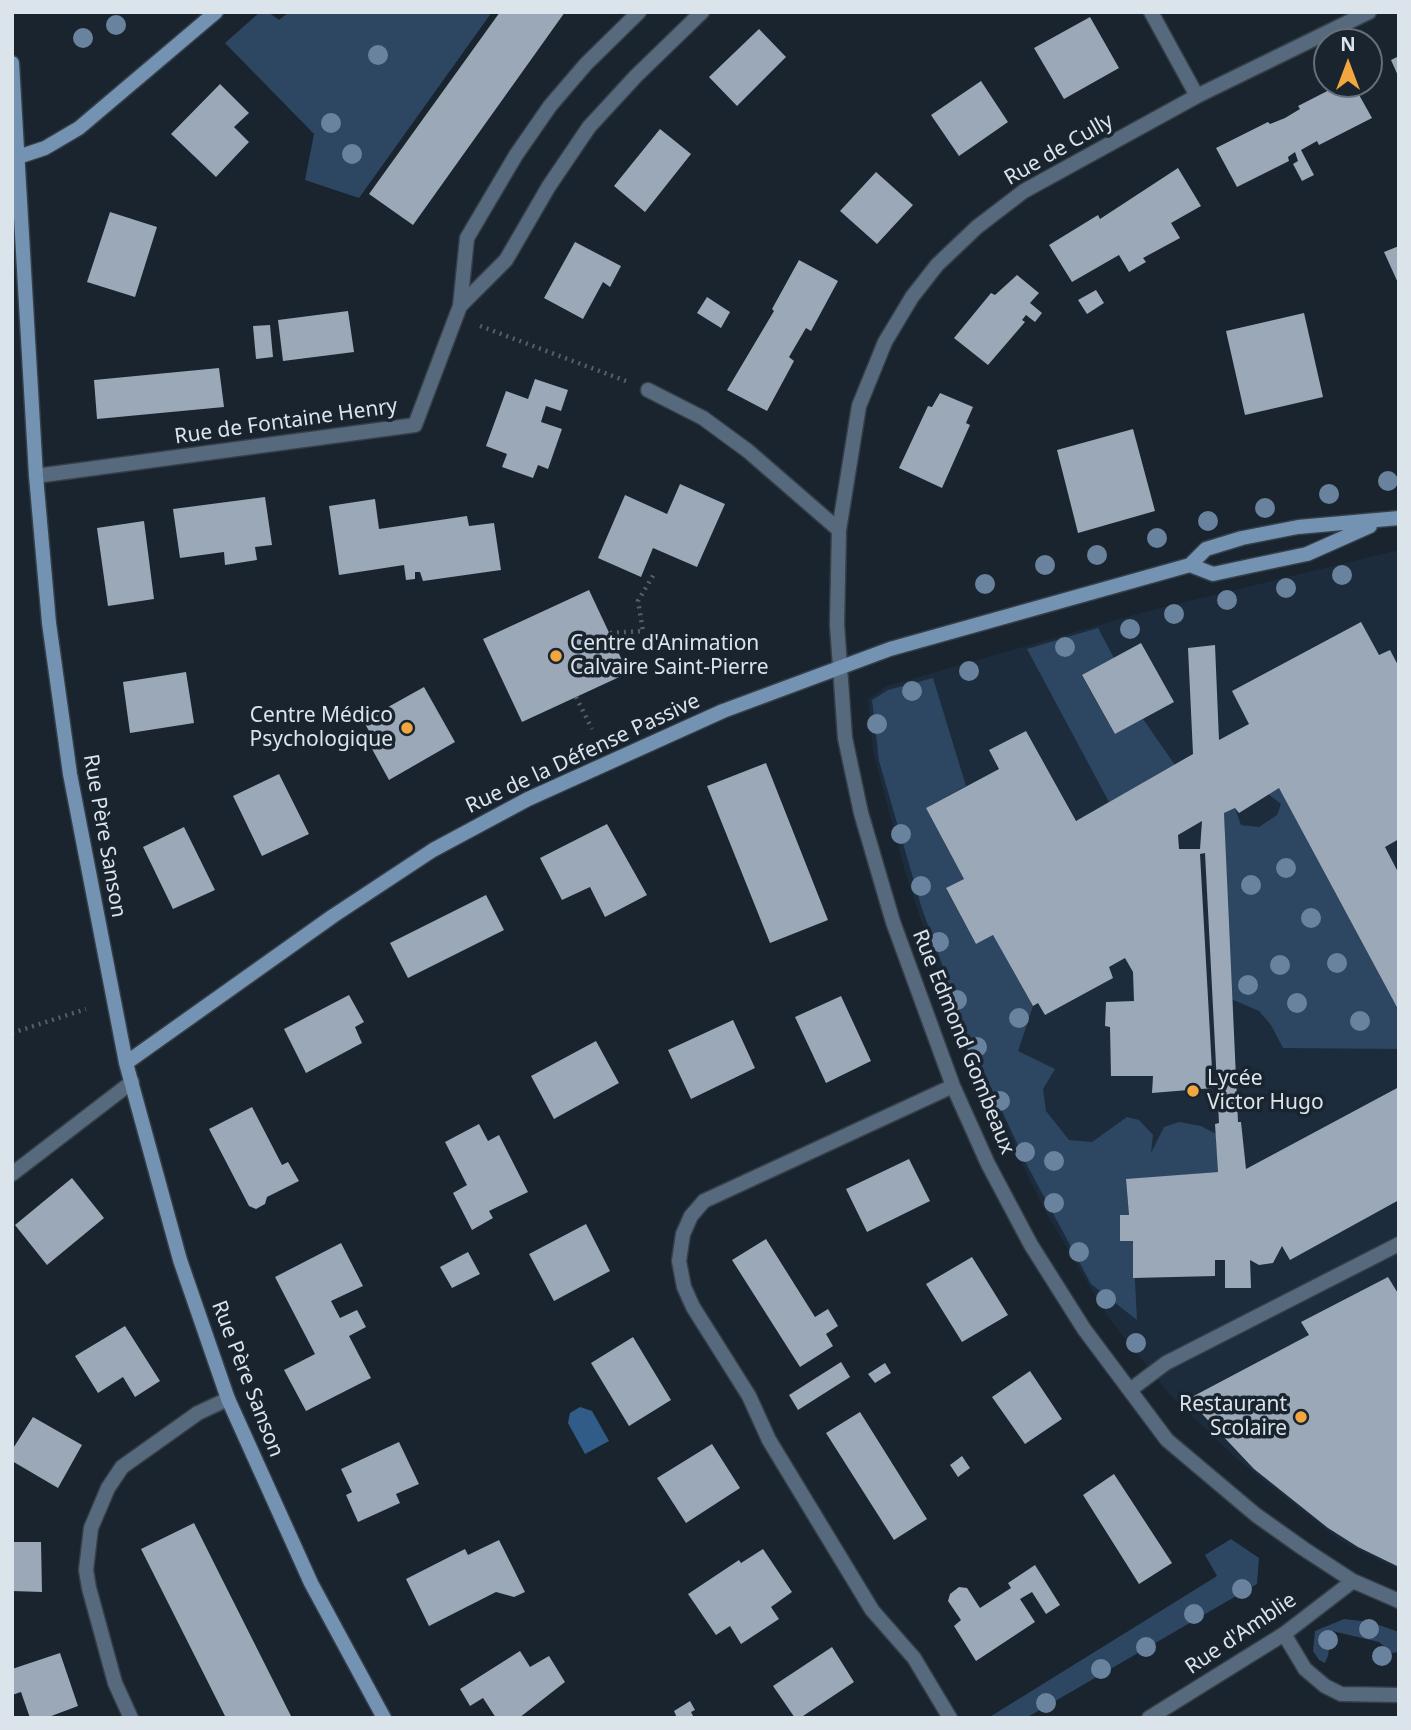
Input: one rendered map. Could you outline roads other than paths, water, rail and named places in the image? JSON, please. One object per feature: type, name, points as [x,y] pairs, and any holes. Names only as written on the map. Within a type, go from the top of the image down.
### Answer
[{"type":"street","points":[[18,158],[45,149],[79,128],[216,12]]},
{"type":"street","name":"Rue de Fontaine Henry","points":[[36,476],[415,425],[458,311],[467,238],[516,155],[550,106],[586,64],[639,12]]},
{"type":"street","name":"Rue de Fontaine Henry","points":[[458,311],[506,260],[549,186],[589,127],[635,76],[702,12]]},
{"type":"street","points":[[1151,12],[1197,96]]},
{"type":"street","name":"Rue de Cully","points":[[839,667],[839,530],[852,432],[870,374],[897,320],[937,265],[977,227],[1024,191],[1197,96],[1369,12]]},
{"type":"street","name":"Rue Père Sanson","points":[[12,63],[36,476],[49,623],[71,774],[126,1063],[180,1259],[228,1399],[311,1583],[384,1718]]},
{"type":"street","points":[[648,390],[703,418],[748,451],[839,530]]},
{"type":"street","name":"Rue de la Défense Passive","points":[[126,1063],[333,916],[433,850],[527,799],[723,711],[839,667],[985,621],[1190,565],[1206,549],[1255,535],[1298,527],[1399,518]]},
{"type":"street","name":"Rue de la Défense Passive","points":[[1190,565],[1213,574],[1307,554],[1377,522]]},
{"type":"street","name":"Rue Edmond Gombeaux","points":[[839,667],[845,738],[861,813],[893,922],[953,1086],[988,1164],[1031,1245],[1084,1329],[1177,1448],[1256,1515],[1353,1581],[1399,1601]]},
{"type":"street","points":[[12,1174],[132,1082]]},
{"type":"street","points":[[950,1718],[915,1658],[872,1609],[769,1440],[748,1396],[693,1307],[684,1287],[679,1261],[682,1234],[691,1216],[704,1200],[953,1086]]},
{"type":"street","points":[[1130,1390],[1166,1363],[1399,1244]]},
{"type":"street","points":[[131,1718],[115,1683],[89,1588],[86,1570],[92,1528],[103,1499],[122,1466],[198,1413],[228,1399]]},
{"type":"street","name":"Rue d'Amblie","points":[[1149,1718],[1284,1634],[1353,1581]]},
{"type":"street","points":[[1284,1634],[1305,1669],[1325,1686],[1341,1693],[1399,1695]]},
{"type":"place","name":"Centre d'Animation Calvaire Saint-Pierre","points":[[556,656]]},
{"type":"place","name":"Centre Médico Psychologique","points":[[407,728]]},
{"type":"place","name":"Lycée Victor Hugo","points":[[1193,1091]]},
{"type":"place","name":"Restaurant Scolaire","points":[[1301,1417]]}]
